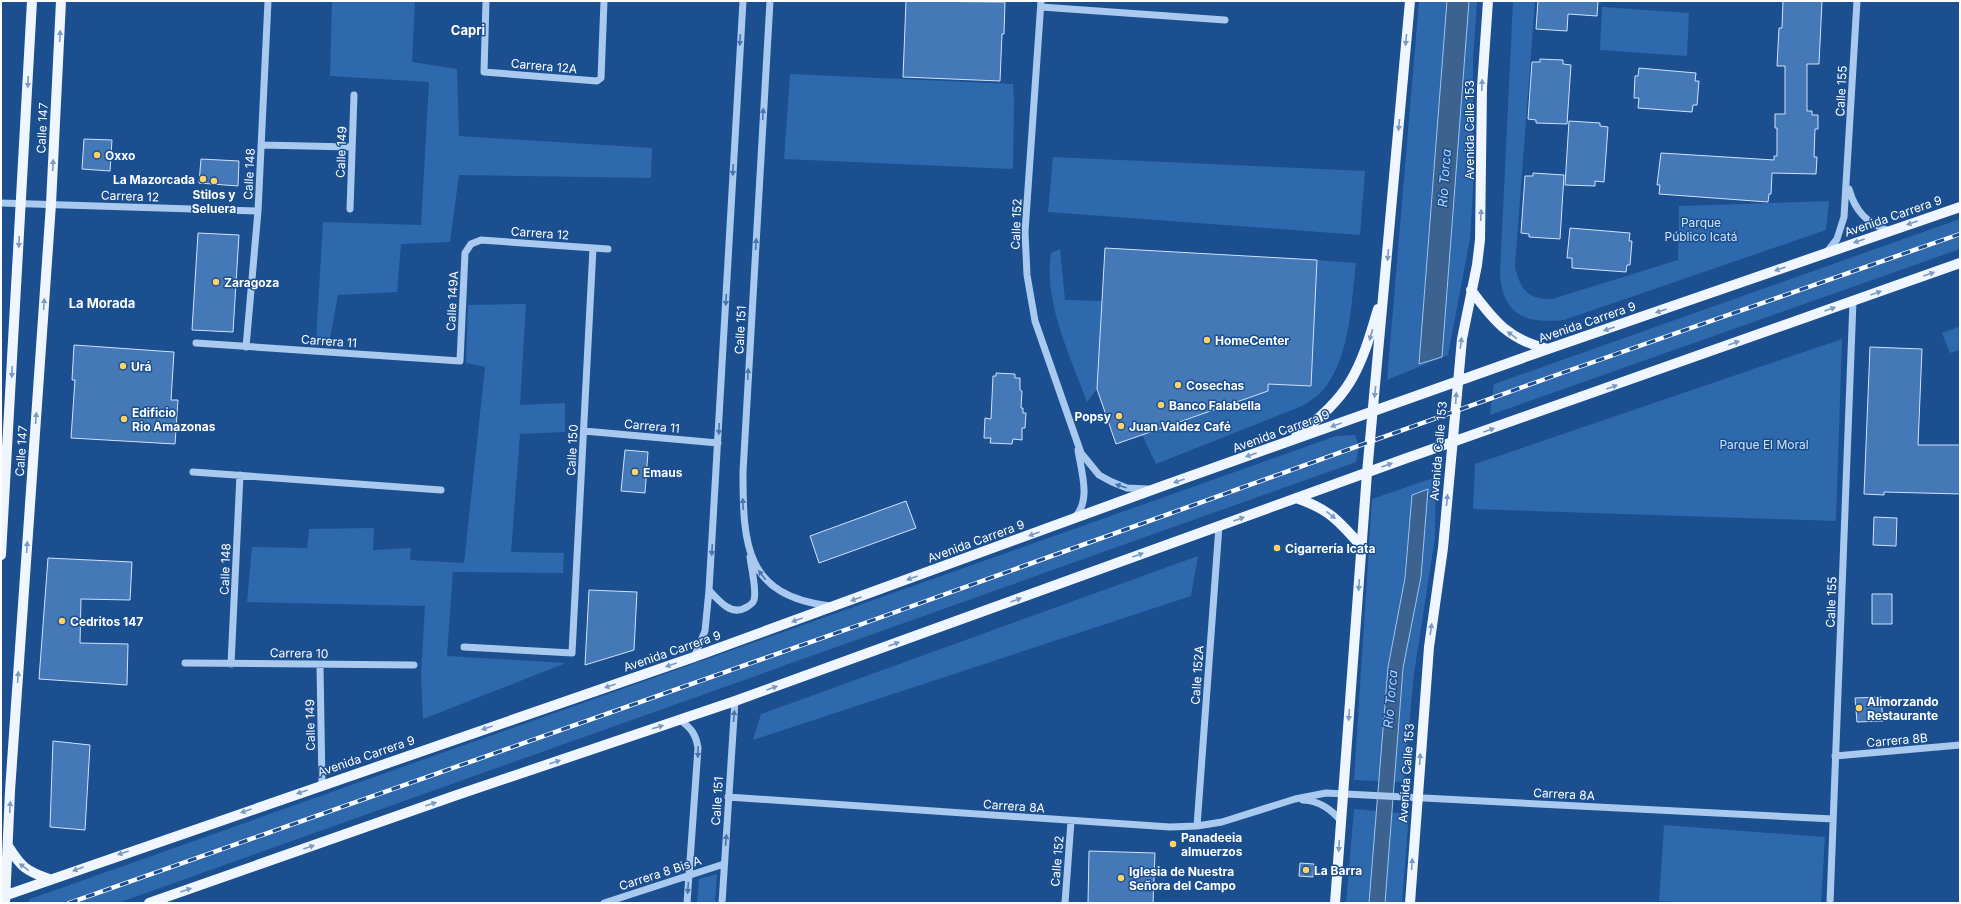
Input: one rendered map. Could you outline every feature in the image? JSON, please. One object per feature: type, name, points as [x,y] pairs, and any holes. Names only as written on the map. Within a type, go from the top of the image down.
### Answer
[{"type":"main road","name":"Calle 147","points":[[1,555],[22,203],[32,1]]},
{"type":"main road","name":"Calle 147","points":[[4,898],[51,204],[62,1]]},
{"type":"main road","points":[[1335,903],[1367,473],[1410,1]]},
{"type":"main road","name":"Avenida Calle 153","points":[[1410,903],[1428,654],[1440,576],[1462,339],[1480,240],[1482,87],[1488,1]]},
{"type":"main road","name":"Avenida Carrera 9","points":[[4,898],[49,879],[694,657],[1160,487],[1548,349],[1960,207]]},
{"type":"main road","points":[[149,903],[454,796],[735,701],[1407,458],[1960,263]]},
{"type":"main road","points":[[1288,442],[1326,413],[1348,386],[1363,358],[1385,284]]},
{"type":"main road","points":[[1471,290],[1497,322],[1507,331],[1530,345],[1548,349]]},
{"type":"main road","points":[[1296,498],[1326,511],[1338,520],[1361,546]]},
{"type":"main road","points":[[8,846],[18,863],[32,873],[49,879]]},
{"type":"street","name":"Calle 148","points":[[246,347],[258,211],[268,1]]},
{"type":"street","name":"Carrera 12A","points":[[486,1],[484,72],[597,81],[601,78],[604,1]]},
{"type":"street","name":"Calle 151","points":[[694,657],[705,631],[710,590],[743,1]]},
{"type":"street","name":"Calle 151","points":[[770,1],[743,472],[743,503],[748,542],[757,568],[775,589],[787,596],[809,604],[834,607]]},
{"type":"street","name":"Calle 155","points":[[1827,252],[1837,239],[1842,226],[1847,183],[1857,1]]},
{"type":"street","points":[[1041,4],[1225,20]]},
{"type":"street","name":"Calle 152","points":[[1041,4],[1025,232],[1027,275],[1035,321],[1076,440],[1081,453],[1089,465],[1099,475],[1127,488],[1143,490],[1160,487]]},
{"type":"street","name":"Calle 149","points":[[350,209],[354,95]]},
{"type":"street","points":[[261,145],[352,147]]},
{"type":"street","name":"Calle 155","points":[[1847,183],[1852,200],[1865,218],[1881,228],[1890,231]]},
{"type":"street","name":"Carrera 12","points":[[1,203],[258,211]]},
{"type":"street","name":"Carrera 12","points":[[471,244],[481,240],[608,249]]},
{"type":"street","name":"Calle 149A","points":[[460,361],[465,253],[471,244]]},
{"type":"street","name":"Calle 150","points":[[464,647],[572,653],[593,248]]},
{"type":"street","name":"Calle 155","points":[[1830,903],[1853,301]]},
{"type":"street","name":"Carrera 11","points":[[196,344],[460,361]]},
{"type":"street","name":"Carrera 11","points":[[584,431],[718,444]]},
{"type":"street","name":"Calle 152","points":[[1070,520],[1080,511],[1084,498],[1082,473],[1076,440]]},
{"type":"street","points":[[193,472],[441,490]]},
{"type":"street","name":"Calle 148","points":[[232,664],[240,475]]},
{"type":"street","name":"Calle 152A","points":[[1197,826],[1219,526]]},
{"type":"street","points":[[710,590],[728,608],[743,610],[754,601],[755,594],[748,542]]},
{"type":"street","name":"Carrera 10","points":[[185,663],[414,665]]},
{"type":"street","name":"Calle 149","points":[[320,665],[322,785]]},
{"type":"street","name":"Calle 151","points":[[722,903],[735,701]]},
{"type":"street","name":"Calle 151","points":[[680,720],[690,727],[696,736],[698,748],[687,903]]},
{"type":"street","name":"Carrera 8B","points":[[1836,756],[1960,745]]},
{"type":"street","name":"Carrera 8A","points":[[728,797],[1170,827],[1197,826],[1222,822],[1295,799],[1326,793],[1833,820]]},
{"type":"street","name":"Carrera 8A","points":[[1295,799],[1321,803],[1334,812],[1341,821]]},
{"type":"street","name":"Calle 152","points":[[1064,903],[1071,820]]},
{"type":"street","name":"Carrera 8 Bis A","points":[[604,903],[689,874],[724,864]]},
{"type":"green space","points":[[332,1],[415,1],[412,62],[457,69],[459,136],[652,148],[651,178],[459,175],[450,242],[401,244],[397,292],[338,295],[329,344],[316,341],[323,222],[421,225],[429,82],[330,76]]},
{"type":"green space","points":[[1419,1],[1477,1],[1473,59],[1473,190],[1470,239],[1448,355],[1387,380]]},
{"type":"green space","name":"Parque Público Icatá","points":[[1513,1],[1535,1],[1515,266],[1522,287],[1531,295],[1543,299],[1552,299],[1678,260],[1679,206],[1829,201],[1826,230],[1564,320],[1538,320],[1518,314],[1506,299],[1500,273]]},
{"type":"green space","points":[[1602,7],[1689,13],[1687,56],[1600,50]]},
{"type":"green space","points":[[790,74],[1013,84],[1013,169],[784,159]]},
{"type":"green space","points":[[1053,157],[1365,171],[1360,235],[1048,212]]},
{"type":"green space","points":[[1960,219],[1960,249],[1490,415],[1494,384]]},
{"type":"green space","points":[[1060,249],[1065,300],[1102,301],[1097,389],[1087,402],[1066,348],[1051,290],[1051,253]]},
{"type":"green space","points":[[1317,260],[1356,263],[1346,340],[1336,368],[1324,390],[1302,406],[1156,464],[1142,435],[1268,391],[1267,384],[1311,386]]},
{"type":"green space","points":[[526,304],[520,405],[565,403],[565,432],[520,434],[511,552],[564,553],[563,573],[453,572],[447,656],[566,663],[423,719],[421,674],[425,606],[247,602],[252,547],[307,548],[309,529],[374,528],[373,550],[411,548],[410,560],[464,563],[485,367],[466,363],[468,305]]},
{"type":"green space","points":[[1960,326],[1960,350],[1950,353],[1942,333]]},
{"type":"green space","name":"Parque El Moral","points":[[1842,339],[1836,521],[1473,509],[1475,464]]},
{"type":"green space","points":[[1355,435],[1359,447],[1356,462],[118,903],[28,903],[30,899],[1336,436]]},
{"type":"green space","points":[[1436,477],[1435,537],[1414,674],[1404,782],[1354,780],[1372,499]]},
{"type":"green space","points":[[1198,556],[1191,596],[753,740],[761,714]]},
{"type":"green space","points":[[1354,809],[1409,814],[1402,903],[1346,903]]},
{"type":"green space","points":[[1664,825],[1825,837],[1821,903],[1692,903],[1659,901]]},
{"type":"green space","points":[[717,874],[715,903],[697,903],[699,879]]},
{"type":"water","name":"Río Torca","points":[[1447,1],[1469,1],[1442,357],[1419,364]]},
{"type":"water","name":"Río Torca","points":[[1428,489],[1421,577],[1403,668],[1385,903],[1369,903],[1388,667],[1405,578],[1412,495]]},
{"type":"building","points":[[906,1],[1005,2],[1000,81],[903,77]]},
{"type":"building","points":[[1538,1],[1598,1],[1597,16],[1568,14],[1567,31],[1536,29]]},
{"type":"building","points":[[1783,1],[1822,1],[1819,64],[1807,64],[1807,111],[1812,111],[1812,115],[1818,115],[1818,129],[1815,129],[1814,157],[1817,157],[1816,174],[1772,173],[1771,194],[1769,194],[1768,202],[1659,194],[1660,185],[1657,185],[1661,153],[1774,160],[1774,156],[1777,156],[1777,128],[1775,128],[1775,114],[1785,114],[1785,66],[1777,66],[1779,28],[1782,28]]},
{"type":"building","points":[[1540,59],[1563,60],[1563,64],[1571,65],[1567,124],[1536,123],[1536,120],[1528,119],[1532,62],[1540,62]]},
{"type":"building","points":[[1639,68],[1696,73],[1695,81],[1699,81],[1697,105],[1693,105],[1692,112],[1638,108],[1639,98],[1634,98],[1635,76],[1638,76]]},
{"type":"building","points":[[1569,121],[1600,123],[1600,126],[1608,127],[1604,182],[1595,181],[1595,186],[1565,185]]},
{"type":"building","name":"Oxxo","points":[[84,139],[112,140],[110,171],[82,169]]},
{"type":"building","points":[[201,159],[239,161],[238,186],[199,183]]},
{"type":"building","points":[[1533,173],[1564,175],[1560,239],[1529,237],[1529,234],[1521,233],[1525,176],[1533,176]]},
{"type":"building","points":[[1570,228],[1630,233],[1629,241],[1632,241],[1630,265],[1627,265],[1626,272],[1572,268],[1572,258],[1567,258]]},
{"type":"building","name":"Zaragoza","points":[[198,233],[239,235],[233,332],[192,330]]},
{"type":"building","name":"HomeCenter","points":[[1105,248],[1317,260],[1311,386],[1268,384],[1268,391],[1116,444],[1097,389]]},
{"type":"building","points":[[74,345],[174,352],[171,400],[178,400],[175,444],[71,438],[75,380],[72,380]]},
{"type":"building","points":[[1870,347],[1922,349],[1918,445],[1960,445],[1960,494],[1884,492],[1884,495],[1864,494]]},
{"type":"building","points":[[996,373],[1015,374],[1015,378],[1020,378],[1020,390],[1022,391],[1021,408],[1023,408],[1023,413],[1026,413],[1025,428],[1022,428],[1022,440],[1013,439],[1012,444],[990,443],[991,438],[984,438],[985,418],[991,419],[993,376],[996,376]]},
{"type":"building","name":"Emaus","points":[[625,450],[648,452],[645,493],[621,491]]},
{"type":"building","points":[[906,501],[916,528],[819,563],[810,536]]},
{"type":"building","points":[[1874,517],[1897,518],[1896,546],[1873,545]]},
{"type":"building","name":"Cedritos 147","points":[[48,558],[132,562],[130,600],[81,599],[80,643],[128,644],[127,685],[39,679]]},
{"type":"building","points":[[589,590],[637,592],[634,650],[585,665]]},
{"type":"building","points":[[1872,594],[1892,594],[1892,624],[1872,624]]},
{"type":"building","points":[[1881,697],[1883,721],[1857,722],[1855,698]]},
{"type":"building","points":[[53,741],[90,745],[85,830],[50,827]]},
{"type":"building","name":"Iglesia de Nuestra Señora del Campo","points":[[1089,851],[1155,853],[1153,903],[1088,903]]},
{"type":"building","name":"La Barra","points":[[1300,863],[1314,864],[1313,877],[1299,876]]},
{"type":"railway","points":[[69,903],[862,624],[1559,374],[1960,234]]},
{"type":"place","name":"Oxxo","points":[[97,155]]},
{"type":"place","name":"La Mazorcada","points":[[203,179]]},
{"type":"place","name":"Stilos y Seluera","points":[[214,181]]},
{"type":"place","name":"Zaragoza","points":[[216,282]]},
{"type":"place","name":"HomeCenter","points":[[1207,340]]},
{"type":"place","name":"Urá","points":[[123,366]]},
{"type":"place","name":"Cosechas","points":[[1178,385]]},
{"type":"place","name":"Banco Falabella","points":[[1161,405]]},
{"type":"place","name":"Popsy","points":[[1119,416]]},
{"type":"place","name":"Edificio Rio Amazonas","points":[[124,419]]},
{"type":"place","name":"Juan Valdez Café","points":[[1121,426]]},
{"type":"place","name":"Emaus","points":[[635,472]]},
{"type":"place","name":"Cigarrería Icata","points":[[1277,548]]},
{"type":"place","name":"Cedritos 147","points":[[62,621]]},
{"type":"place","name":"Almorzando Restaurante","points":[[1859,708]]},
{"type":"place","name":"Panadeeia almuerzos","points":[[1173,844]]},
{"type":"place","name":"La Barra","points":[[1306,870]]},
{"type":"place","name":"Iglesia de Nuestra Señora del Campo","points":[[1121,878]]},
{"type":"district","name":"Capri","points":[[468,30]]},
{"type":"district","name":"La Morada","points":[[102,303]]}]
